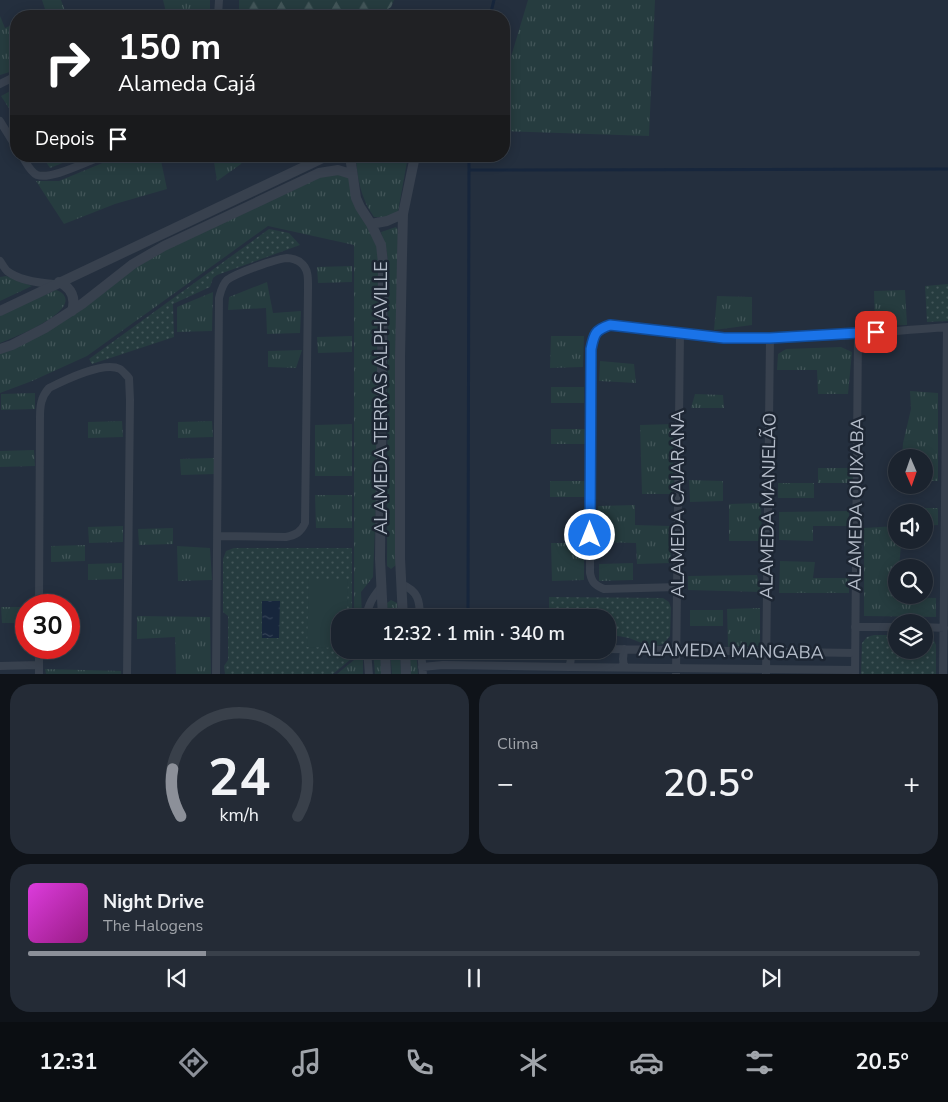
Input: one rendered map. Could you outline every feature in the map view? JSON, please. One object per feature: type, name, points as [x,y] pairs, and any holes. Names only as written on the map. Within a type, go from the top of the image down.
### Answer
[{"type":"street","points":[[0,121],[10,137]]},
{"type":"street","points":[[26,162],[37,175],[45,176],[86,162]]},
{"type":"street","points":[[0,310],[314,162]]},
{"type":"street","name":"ALAMEDA TERRAS ALPHAVILLE","points":[[350,162],[351,174],[360,208],[371,224],[381,245],[383,263],[380,559],[383,609]]},
{"type":"street","name":"ALAMEDA TERRAS ALPHAVILLE","points":[[402,609],[400,358],[403,214],[414,162]]},
{"type":"street","points":[[0,349],[30,336],[72,311],[133,264],[164,246],[319,172],[338,170],[351,174]]},
{"type":"street","points":[[371,224],[386,221],[403,214]]},
{"type":"street","points":[[216,674],[219,312],[221,288],[226,281],[235,276],[279,259],[289,258],[301,262],[307,271],[306,523],[302,530],[286,537],[218,536]]},
{"type":"street","points":[[0,261],[4,272],[28,281],[57,283],[69,288],[74,305],[72,311]]},
{"type":"street","points":[[678,587],[604,589],[591,581],[591,349],[594,337],[599,329],[610,325],[724,338],[770,338],[948,327],[945,670]]},
{"type":"street","name":"ALAMEDA CAJARANA","points":[[676,671],[680,334]]},
{"type":"street","name":"ALAMEDA QUIXABA","points":[[855,672],[858,334]]},
{"type":"street","name":"ALAMEDA MANJELÃO","points":[[766,671],[770,338]]},
{"type":"street","points":[[39,594],[40,410],[44,393],[49,388],[95,370],[108,366],[120,369],[129,378],[130,400],[127,674]]},
{"type":"street","points":[[368,609],[372,598],[382,586],[401,584],[413,590],[417,596],[419,609]]},
{"type":"street","points":[[855,627],[888,627]]},
{"type":"street","points":[[933,628],[944,628]]},
{"type":"street","name":"ALAMEDA MANGABA","points":[[616,649],[855,653]]},
{"type":"street","points":[[624,649],[624,667]]},
{"type":"street","points":[[38,659],[39,674]]},
{"type":"street","points":[[368,659],[369,674]]},
{"type":"street","points":[[385,659],[386,674]]},
{"type":"street","points":[[405,659],[406,674]]},
{"type":"street","points":[[569,667],[571,659]]},
{"type":"street","points":[[0,666],[38,665]]},
{"type":"street","name":"ALAMEDA MANGABA","points":[[423,671],[437,665],[624,667],[676,671],[855,672]]},
{"type":"green space","points":[[42,0],[61,0],[65,10],[45,10]]},
{"type":"green space","points":[[163,0],[210,0],[210,10],[166,10]]},
{"type":"green space","points":[[239,0],[394,0],[391,7],[387,10],[239,10]]},
{"type":"green space","points":[[528,0],[655,0],[649,136],[510,131],[510,60]]},
{"type":"green space","points":[[0,16],[5,28],[10,26],[10,72],[0,75]]},
{"type":"green space","points":[[10,91],[10,110],[1,96]]},
{"type":"green space","points":[[46,162],[65,162],[50,168]]},
{"type":"green space","points":[[105,162],[161,162],[167,189],[115,204],[64,224],[36,181],[59,181]]},
{"type":"green space","points":[[214,162],[242,162],[241,164],[217,181]]},
{"type":"green space","points":[[356,162],[407,162],[398,212],[387,217],[374,217],[366,203],[357,172]]},
{"type":"green space","points":[[319,173],[351,174],[381,245],[381,377],[373,577],[361,592],[362,609],[354,609],[354,245],[268,226],[87,356],[0,393],[0,349],[30,336],[133,264]]},
{"type":"green space","points":[[396,227],[398,230],[396,565],[391,569],[387,566],[388,273],[387,252],[381,232]]},
{"type":"green space","points":[[269,229],[289,233],[300,245],[217,275],[213,278],[210,287],[173,304],[174,337],[92,364],[89,359]]},
{"type":"green space","points":[[352,266],[352,282],[318,283],[317,267]]},
{"type":"green space","points":[[6,276],[32,286],[0,301],[0,277]]},
{"type":"green space","points":[[267,282],[273,313],[301,311],[300,333],[267,334],[266,308],[228,310],[229,297]]},
{"type":"green space","points":[[948,284],[948,321],[927,322],[925,286]]},
{"type":"green space","points":[[56,290],[65,297],[65,304],[60,311],[40,325],[0,343],[0,314]]},
{"type":"green space","points":[[905,290],[907,325],[875,326],[874,291]]},
{"type":"green space","points":[[213,292],[212,331],[177,332],[177,307]]},
{"type":"green space","points":[[717,296],[752,297],[752,325],[714,330]]},
{"type":"green space","points":[[352,336],[352,352],[318,353],[317,337]]},
{"type":"green space","points":[[551,336],[584,336],[583,367],[550,368]]},
{"type":"green space","points":[[841,347],[852,352],[848,394],[818,394],[817,370],[777,370],[778,354],[786,349]]},
{"type":"green space","points":[[302,350],[296,368],[268,367],[268,351]]},
{"type":"green space","points":[[600,361],[634,364],[636,383],[599,381]]},
{"type":"green space","points":[[551,387],[584,387],[584,403],[551,403]]},
{"type":"green space","points":[[910,391],[938,393],[938,481],[933,481],[933,449],[903,449],[911,409]]},
{"type":"green space","points":[[35,393],[35,409],[1,410],[1,394]]},
{"type":"green space","points":[[695,394],[723,395],[724,408],[691,408]]},
{"type":"green space","points":[[122,421],[123,437],[88,438],[88,422]]},
{"type":"green space","points":[[212,421],[213,437],[178,438],[178,422]]},
{"type":"green space","points":[[352,424],[352,476],[315,476],[315,425]]},
{"type":"green space","points":[[673,424],[674,494],[642,494],[640,425]]},
{"type":"green space","points":[[551,429],[588,429],[588,444],[551,444]]},
{"type":"green space","points":[[34,450],[35,466],[0,467],[0,451]]},
{"type":"green space","points":[[215,458],[215,474],[181,475],[180,459]]},
{"type":"green space","points":[[818,468],[854,468],[854,483],[818,483]]},
{"type":"green space","points":[[689,480],[723,481],[723,501],[690,502]]},
{"type":"green space","points":[[550,481],[586,481],[586,497],[550,497]]},
{"type":"green space","points":[[778,483],[814,483],[814,498],[778,498]]},
{"type":"green space","points":[[315,495],[352,495],[352,528],[316,528]]},
{"type":"green space","points":[[761,503],[762,541],[729,541],[729,504]]},
{"type":"green space","points":[[635,505],[635,525],[670,526],[671,563],[637,564],[636,543],[597,542],[598,506]]},
{"type":"green space","points":[[933,508],[938,508],[938,525],[933,525]]},
{"type":"green space","points":[[849,511],[849,526],[813,526],[813,541],[779,540],[779,512]]},
{"type":"green space","points":[[123,526],[123,542],[89,543],[88,527]]},
{"type":"green space","points":[[888,526],[888,549],[901,549],[900,559],[888,559],[888,604],[933,604],[933,598],[936,598],[936,617],[933,617],[933,614],[864,616],[864,528]]},
{"type":"green space","points":[[173,528],[173,544],[139,545],[138,529]]},
{"type":"green space","points":[[551,543],[584,543],[584,580],[552,581]]},
{"type":"green space","points":[[85,545],[85,561],[51,562],[51,546]]},
{"type":"green space","points":[[177,546],[210,548],[212,580],[178,581]]},
{"type":"green space","points":[[234,548],[352,548],[352,609],[331,609],[331,659],[351,659],[333,674],[225,674],[224,666],[228,660],[228,616],[223,612],[223,559],[226,551]]},
{"type":"green space","points":[[780,561],[815,562],[813,578],[849,578],[849,593],[779,593]]},
{"type":"green space","points":[[122,563],[122,579],[88,580],[88,564]]},
{"type":"green space","points":[[633,563],[633,580],[599,581],[599,564]]},
{"type":"green space","points":[[757,575],[761,592],[688,590],[688,576]]},
{"type":"green space","points":[[309,579],[348,579],[347,609],[331,609],[331,648],[307,647]]},
{"type":"green space","points":[[549,597],[663,598],[669,602],[671,608],[670,636],[663,644],[649,646],[629,638],[616,636],[616,609],[549,609]]},
{"type":"green space","points":[[391,600],[397,603],[397,609],[387,609],[387,603]]},
{"type":"green space","points":[[1,607],[15,607],[15,623],[2,623]]},
{"type":"green space","points":[[760,608],[760,646],[728,647],[727,609]]},
{"type":"green space","points":[[690,610],[723,610],[723,626],[690,626]]},
{"type":"green space","points":[[137,616],[210,617],[211,674],[176,674],[175,637],[137,639]]},
{"type":"green space","points":[[888,635],[888,659],[933,659],[933,638],[936,645],[936,674],[861,674],[862,643],[867,637]]},
{"type":"green space","points":[[363,659],[363,674],[337,674],[354,660]]},
{"type":"green space","points":[[374,659],[381,659],[382,674],[375,674]]},
{"type":"green space","points":[[391,659],[400,659],[401,674],[392,674]]},
{"type":"green space","points":[[409,659],[417,659],[418,674],[410,674]]},
{"type":"green space","points":[[45,669],[121,671],[121,674],[46,674]]},
{"type":"water","points":[[262,601],[280,601],[279,638],[262,638]]},
{"type":"waterway","points":[[492,10],[494,0]]},
{"type":"waterway","points":[[468,609],[469,162]]},
{"type":"waterway","points":[[469,170],[948,169]]},
{"type":"route","points":[[590,535],[591,349],[594,337],[599,329],[610,325],[724,338],[770,338],[876,332]]}]
